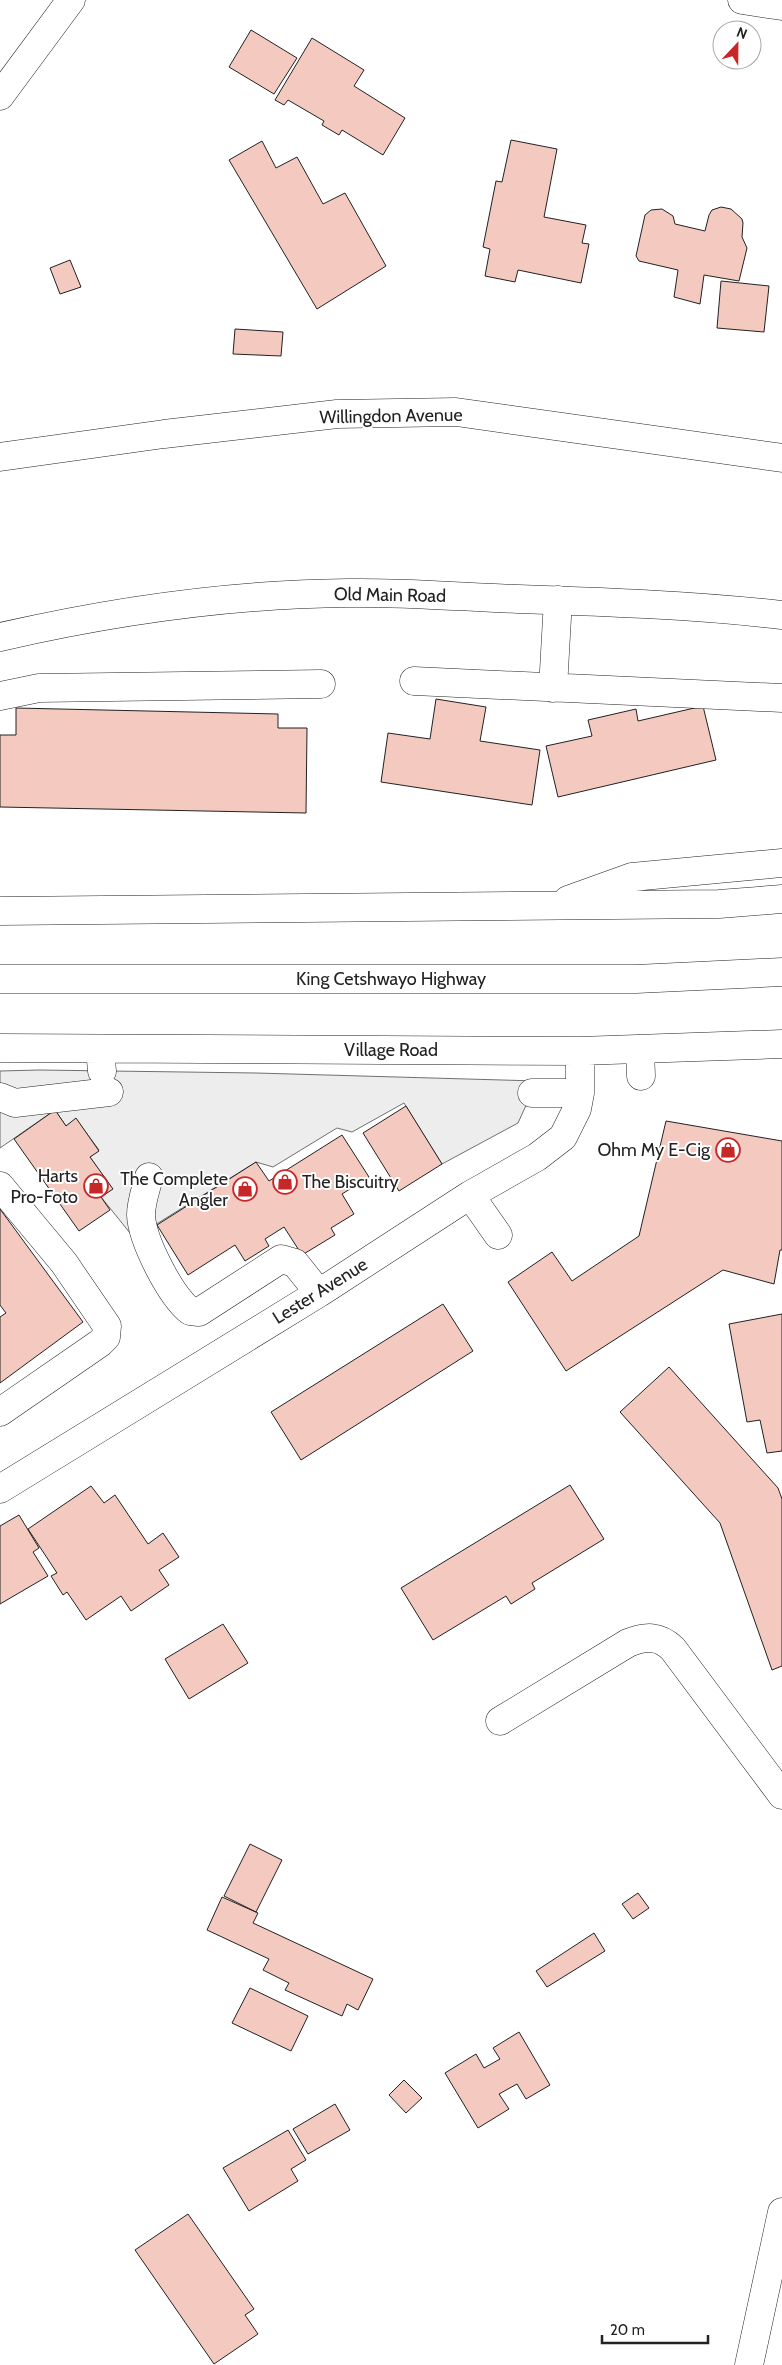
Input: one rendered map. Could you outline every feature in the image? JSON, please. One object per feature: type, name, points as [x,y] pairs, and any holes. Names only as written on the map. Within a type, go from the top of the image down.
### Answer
[{"type":"main road","points":[[0,96],[70,0]]},
{"type":"main road","points":[[742,0],[782,6]]},
{"type":"main road","name":"Willingdon Avenue","points":[[0,457],[164,434],[337,414],[456,412],[782,458]]},
{"type":"main road","name":"Old Main Road","points":[[0,637],[56,624],[169,607],[254,597],[348,593],[712,607],[782,615]]},
{"type":"main road","points":[[553,688],[558,600]]},
{"type":"main road","points":[[414,681],[782,698]]},
{"type":"main road","points":[[0,696],[39,688],[321,684]]},
{"type":"main road","points":[[556,906],[580,894],[632,877],[782,863]]},
{"type":"main road","points":[[0,911],[719,904],[782,899]]},
{"type":"main road","name":"King Cetshwayo Highway","points":[[0,979],[626,979],[782,972]]},
{"type":"main road","name":"Village Road","points":[[0,1048],[104,1071],[580,1051],[641,1063],[782,1044]]},
{"type":"main road","name":"Lester Avenue","points":[[0,1489],[319,1293],[470,1195],[537,1157],[564,1137],[577,1109],[580,1093],[580,1051]]},
{"type":"main road","points":[[0,1097],[14,1103],[104,1071]]},
{"type":"main road","points":[[532,1093],[580,1093]]},
{"type":"main road","points":[[149,1177],[143,1201],[143,1232],[160,1269],[190,1311],[199,1312],[280,1259],[295,1263],[319,1293]]},
{"type":"main road","points":[[0,1186],[64,1263],[107,1326],[106,1337],[100,1343],[0,1412]]},
{"type":"main road","points":[[470,1195],[498,1235]]},
{"type":"main road","points":[[500,1721],[628,1643],[640,1638],[652,1637],[666,1642],[673,1649],[782,1795]]},
{"type":"main road","points":[[749,2365],[782,2212]]},
{"type":"shaded area","points":[[0,1071],[256,1073],[537,1081],[518,1123],[442,1164],[404,1103],[352,1132],[337,1128],[273,1167],[256,1162],[134,1238],[101,1197],[112,1189],[90,1157],[99,1150],[76,1119],[66,1126],[55,1110],[0,1148]]},
{"type":"building","points":[[251,30],[297,58],[274,94],[229,67]]},
{"type":"building","points":[[312,38],[364,70],[354,86],[405,118],[383,155],[342,130],[339,135],[322,125],[324,121],[288,100],[284,105],[275,100]]},
{"type":"building","points":[[511,140],[557,149],[544,217],[586,225],[582,243],[589,244],[581,283],[518,270],[515,282],[485,276],[490,249],[483,247],[496,181],[502,182]]},
{"type":"building","points":[[262,141],[276,168],[297,157],[323,204],[345,193],[386,266],[317,309],[229,160]]},
{"type":"building","points":[[721,207],[731,209],[742,219],[743,223],[742,237],[747,248],[739,281],[704,275],[700,304],[674,297],[678,270],[639,261],[636,256],[645,215],[651,210],[662,209],[673,216],[675,224],[705,231],[712,210]]},
{"type":"building","points":[[70,260],[81,287],[60,294],[50,268]]},
{"type":"building","points":[[721,281],[769,286],[764,332],[717,328]]},
{"type":"building","points":[[235,329],[283,332],[281,356],[233,354]]},
{"type":"building","points":[[436,699],[486,707],[480,741],[540,750],[532,805],[381,782],[388,733],[430,739]]},
{"type":"building","points":[[703,706],[716,760],[558,797],[546,746],[592,736],[588,720],[636,709],[638,721]]},
{"type":"building","points":[[16,708],[278,714],[278,728],[307,728],[306,813],[0,807],[0,735],[16,735]]},
{"type":"building","points":[[406,1106],[442,1164],[399,1191],[363,1133]]},
{"type":"building","points":[[55,1110],[66,1126],[76,1118],[99,1151],[90,1157],[113,1189],[101,1197],[110,1210],[79,1231],[14,1139]]},
{"type":"building","points":[[666,1121],[782,1141],[782,1250],[780,1250],[774,1284],[723,1270],[566,1371],[508,1282],[552,1252],[572,1281],[639,1236]]},
{"type":"building","points":[[342,1135],[369,1177],[342,1194],[354,1214],[331,1228],[335,1235],[302,1255],[284,1227],[265,1239],[269,1246],[245,1261],[235,1245],[188,1275],[157,1225],[256,1162],[269,1181]]},
{"type":"building","points":[[0,1209],[83,1322],[0,1383],[0,1317],[6,1313],[0,1305]]},
{"type":"building","points":[[443,1304],[473,1351],[301,1460],[271,1412]]},
{"type":"building","points":[[782,1314],[782,1451],[767,1453],[760,1420],[747,1422],[729,1324]]},
{"type":"building","points":[[669,1367],[778,1488],[782,1499],[782,1666],[772,1670],[720,1523],[620,1412]]},
{"type":"building","points":[[570,1485],[604,1539],[532,1583],[535,1589],[511,1604],[506,1596],[433,1640],[401,1588]]},
{"type":"building","points":[[91,1486],[104,1503],[115,1495],[148,1544],[163,1533],[179,1557],[159,1570],[169,1585],[131,1611],[121,1596],[86,1620],[67,1592],[63,1595],[51,1576],[57,1573],[28,1529]]},
{"type":"building","points":[[19,1515],[39,1548],[33,1552],[48,1576],[0,1604],[0,1526]]},
{"type":"building","points":[[223,1624],[248,1663],[189,1699],[165,1659]]},
{"type":"building","points":[[250,1844],[282,1860],[256,1912],[224,1896]]},
{"type":"building","points":[[638,1893],[649,1908],[633,1919],[622,1904]]},
{"type":"building","points":[[222,1897],[258,1913],[253,1923],[373,1979],[358,2010],[347,2004],[342,2016],[285,1990],[289,1983],[263,1970],[269,1959],[207,1930]]},
{"type":"building","points":[[594,1933],[605,1951],[547,1987],[536,1971]]},
{"type":"building","points":[[250,1988],[308,2016],[291,2051],[232,2023]]},
{"type":"building","points":[[519,2032],[550,2085],[526,2099],[517,2084],[499,2094],[509,2109],[478,2128],[445,2073],[476,2054],[484,2068],[500,2059],[493,2048]]},
{"type":"building","points":[[404,2080],[422,2098],[406,2113],[389,2095]]},
{"type":"building","points":[[335,2104],[350,2130],[308,2154],[293,2129]]},
{"type":"building","points":[[288,2130],[306,2160],[291,2169],[298,2181],[249,2211],[223,2168]]},
{"type":"building","points":[[188,2214],[254,2309],[245,2315],[258,2334],[214,2364],[135,2250]]},
{"type":"place","name":"Ohm My E-Cig","points":[[728,1150]]},
{"type":"place","name":"The Biscuitry","points":[[285,1182]]},
{"type":"place","name":"Harts Pro-Foto","points":[[96,1186]]},
{"type":"place","name":"The Complete Angler","points":[[245,1189]]}]
